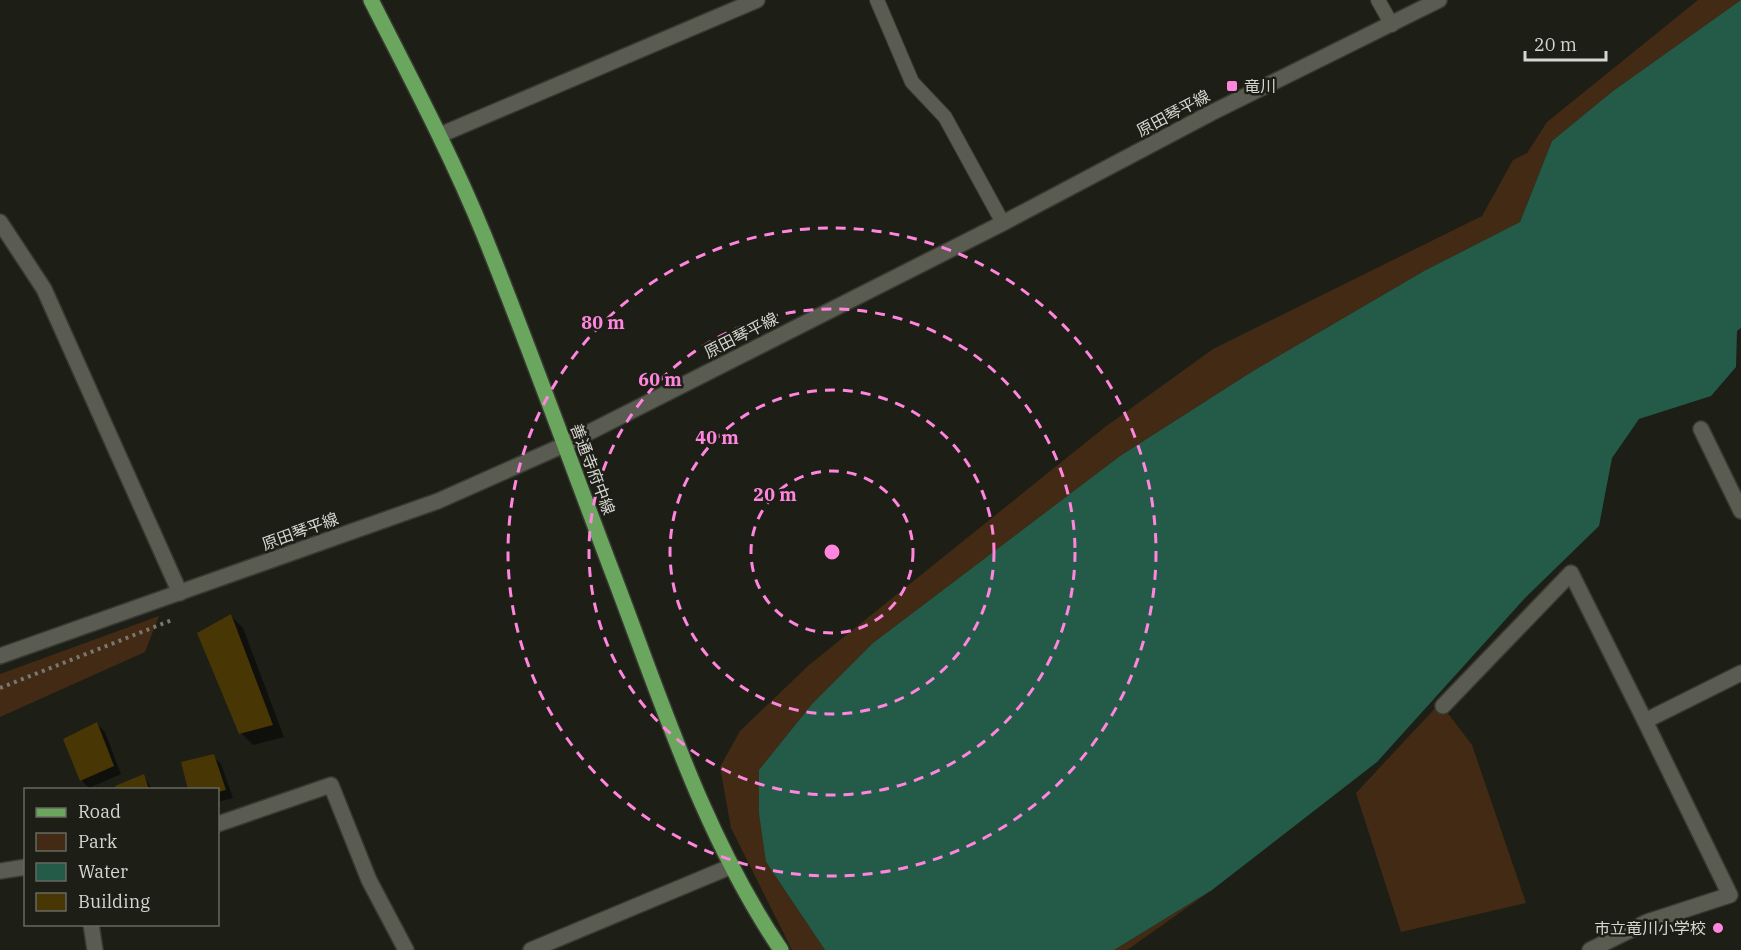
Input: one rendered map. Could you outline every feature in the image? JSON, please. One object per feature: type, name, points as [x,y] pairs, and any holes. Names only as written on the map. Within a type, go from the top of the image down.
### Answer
[{"type":"main road","name":"善通寺府中線","points":[[371,0],[440,135],[483,233],[673,733],[732,866],[781,950]]},
{"type":"street","points":[[440,135],[756,0]]},
{"type":"street","name":"原田琴平線","points":[[0,656],[438,501],[564,445],[1003,223],[1211,113],[1439,0]]},
{"type":"street","points":[[0,222],[44,289],[180,593]]},
{"type":"street","points":[[1701,429],[1741,511]]},
{"type":"street","points":[[1443,706],[1571,573],[1735,900],[1647,921],[1590,950]]},
{"type":"street","points":[[1645,722],[1741,673]]},
{"type":"street","points":[[219,824],[331,785],[369,880],[406,950]]},
{"type":"street","points":[[531,950],[732,866]]},
{"type":"street","points":[[0,871],[24,867]]},
{"type":"street","points":[[91,926],[95,950]]},
{"type":"lane","points":[[877,0],[912,82],[945,117],[1003,223]]},
{"type":"lane","points":[[1378,0],[1392,25]]},
{"type":"green space","points":[[1698,0],[1741,0],[1613,91],[1552,141],[1520,222],[1424,271],[1253,371],[1120,456],[873,643],[812,704],[759,770],[766,862],[825,950],[792,950],[731,828],[720,767],[740,731],[809,665],[1105,427],[1213,349],[1482,216],[1513,160],[1527,153],[1547,122]]},
{"type":"green space","points":[[159,616],[145,652],[0,717],[0,674]]},
{"type":"green space","points":[[1440,703],[1472,745],[1526,903],[1401,932],[1356,793]]},
{"type":"green space","points":[[1212,890],[1127,950],[1114,950]]},
{"type":"water","points":[[1741,0],[1741,328],[1737,331],[1736,367],[1711,396],[1639,419],[1612,458],[1599,526],[1525,598],[1377,762],[1212,890],[1114,950],[825,950],[766,862],[759,813],[759,770],[812,704],[873,643],[1120,456],[1253,371],[1424,271],[1520,222],[1552,141],[1613,91]]},
{"type":"building","points":[[231,614],[273,725],[239,734],[197,633]]},
{"type":"building","points":[[97,722],[114,766],[80,781],[63,739]]},
{"type":"building","points":[[214,754],[226,790],[219,792],[219,788],[188,788],[181,762]]},
{"type":"building","points":[[144,774],[148,788],[116,788],[115,786]]},
{"type":"place","name":"竜川","points":[[1232,86]]},
{"type":"place","name":"市立竜川小学校","points":[[1718,928]]}]
